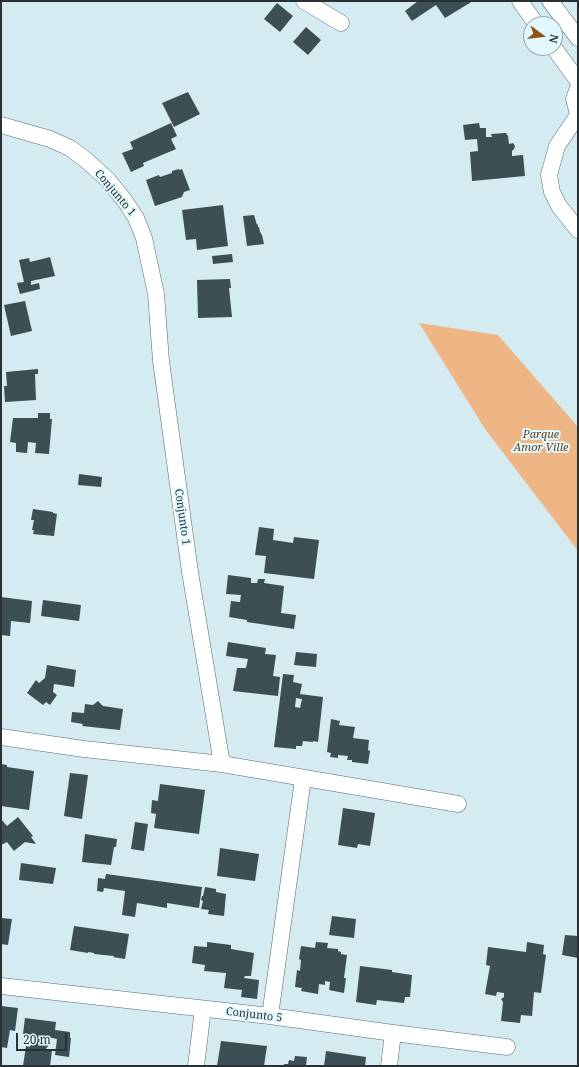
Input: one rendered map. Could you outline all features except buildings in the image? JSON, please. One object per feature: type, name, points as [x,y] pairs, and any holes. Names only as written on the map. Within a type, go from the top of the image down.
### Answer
[{"type":"street","points":[[304,1],[341,23]]},
{"type":"street","points":[[520,1],[530,16]]},
{"type":"street","points":[[550,1],[578,38]]},
{"type":"street","points":[[560,56],[578,81]]},
{"type":"street","points":[[578,88],[574,99],[578,115],[557,146],[549,175],[552,192],[559,206],[578,230]]},
{"type":"street","name":"Conjunto 1","points":[[1,125],[50,139],[70,148],[86,160],[108,180],[125,201],[136,218],[144,238],[156,294],[161,361],[190,572],[222,764]]},
{"type":"street","points":[[1,738],[84,749],[222,764],[303,779],[458,804]]},
{"type":"street","points":[[270,1016],[303,779]]},
{"type":"street","name":"Conjunto 5","points":[[1,986],[270,1016],[507,1047]]},
{"type":"street","points":[[196,1066],[203,1008]]},
{"type":"street","points":[[389,1066],[393,1033]]},
{"type":"green space","name":"Parque Amor Ville","points":[[419,323],[498,335],[578,427],[578,551],[485,429]]}]
